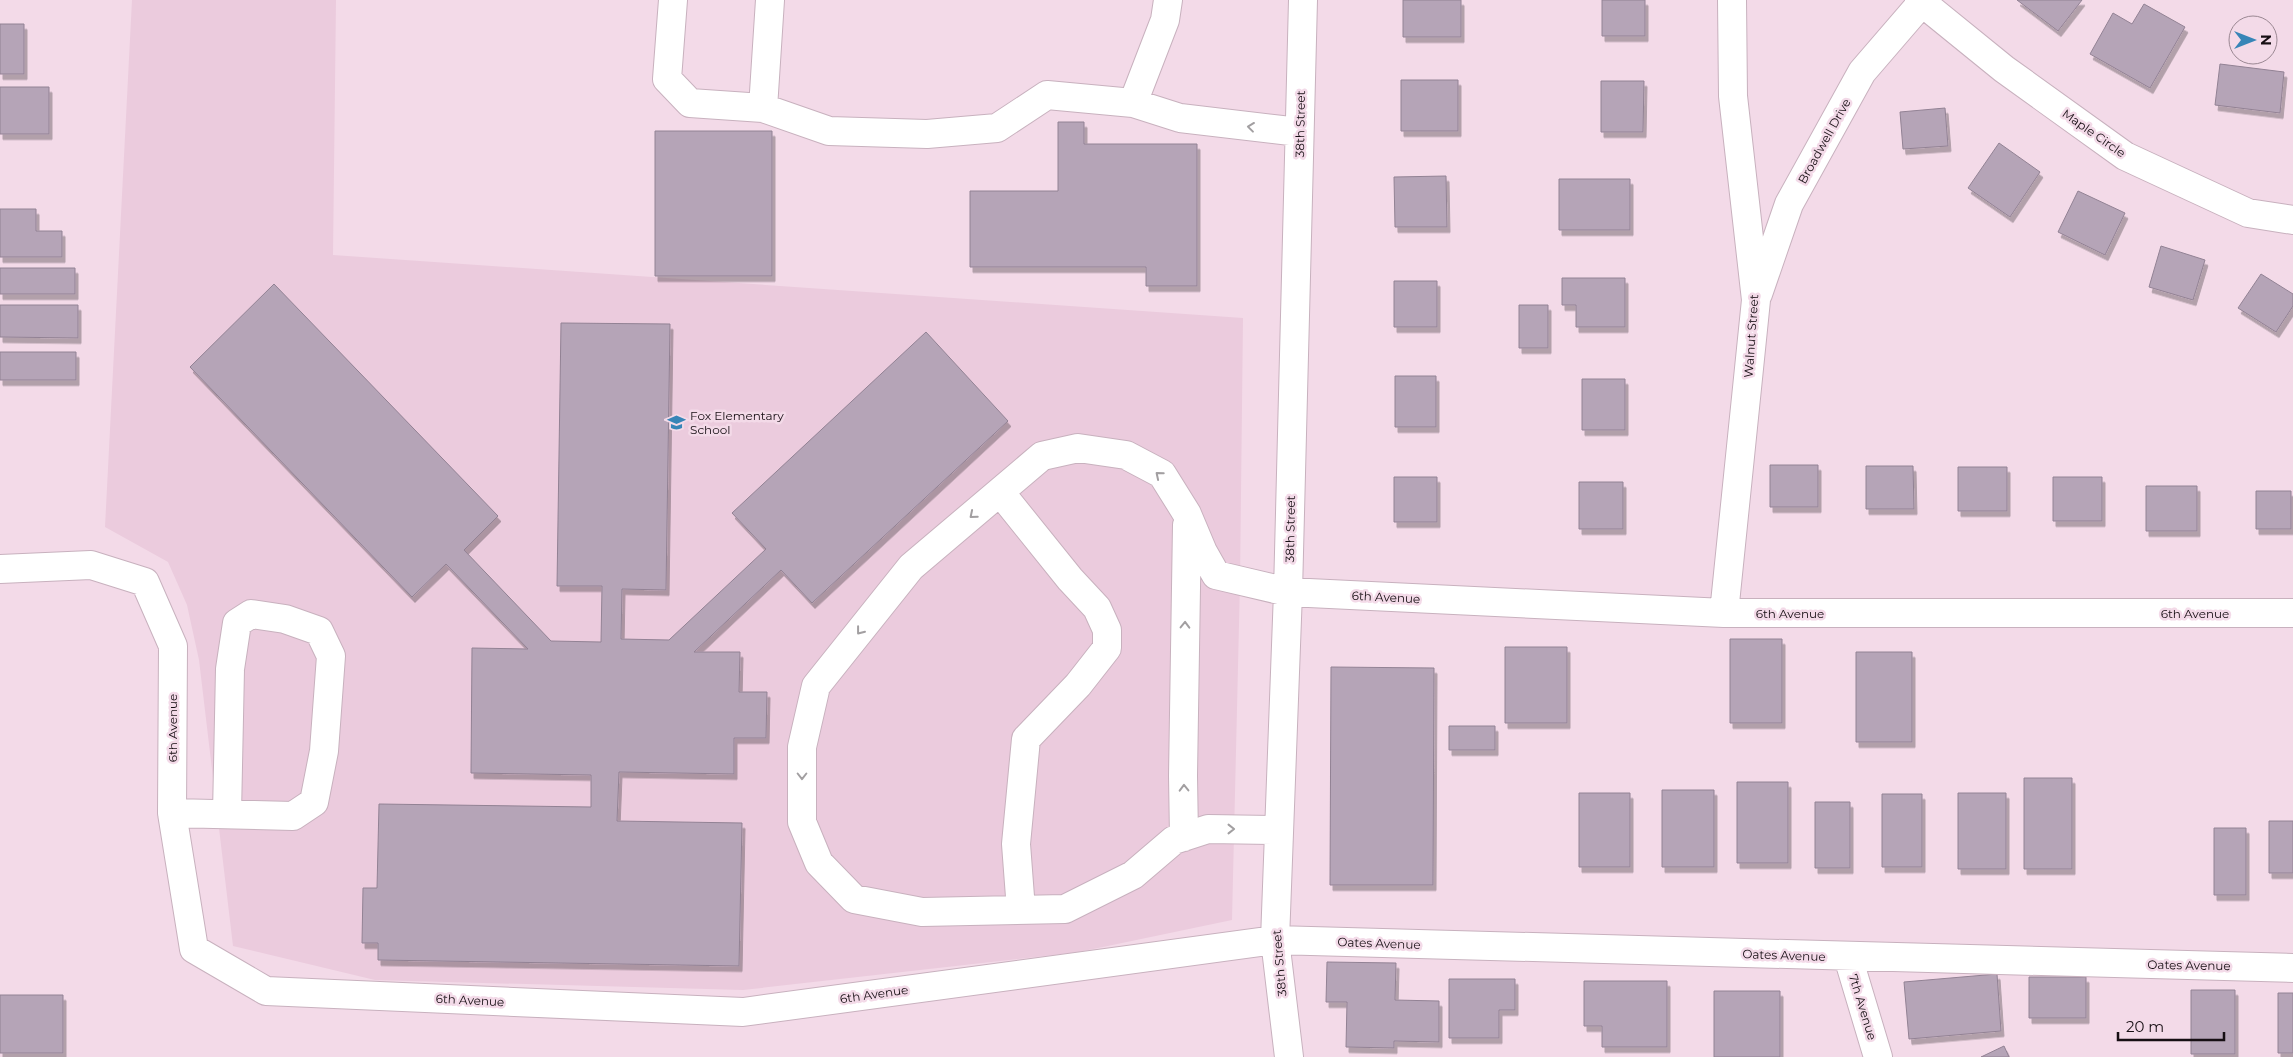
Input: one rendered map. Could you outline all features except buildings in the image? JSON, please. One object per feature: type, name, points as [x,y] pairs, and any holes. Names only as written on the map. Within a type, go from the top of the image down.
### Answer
[{"type":"street","points":[[673,0],[667,79],[690,103],[763,108],[829,131],[928,134],[997,128],[1046,95],[1133,103],[1180,118],[1299,132]]},
{"type":"street","points":[[763,108],[770,0]]},
{"type":"street","points":[[1133,103],[1165,20],[1168,0]]},
{"type":"street","name":"38th Street","points":[[1289,1057],[1275,940],[1288,592],[1303,0]]},
{"type":"street","name":"Walnut Street","points":[[1724,613],[1756,300],[1733,96],[1732,0]]},
{"type":"street","name":"Broadwell Drive","points":[[1756,300],[1789,204],[1862,72],[1922,1]]},
{"type":"street","name":"Maple Circle","points":[[1922,1],[2004,69],[2125,156],[2248,213],[2293,220]]},
{"type":"street","points":[[1184,837],[1183,776],[1187,514],[1162,474],[1126,455],[1078,448],[1042,456],[911,567],[816,686],[802,747],[802,822],[819,863],[854,899],[922,912],[1065,909],[1133,875],[1174,840],[1184,837],[1208,829],[1279,830]]},
{"type":"street","points":[[1000,492],[1061,568],[1097,608],[1107,630],[1107,648],[1078,685],[1026,739],[1016,844],[1021,910]]},
{"type":"street","name":"6th Avenue","points":[[1187,514],[1203,552],[1216,575],[1288,592],[1724,613],[2293,612]]},
{"type":"street","name":"6th Avenue","points":[[0,569],[91,565],[145,582],[173,646],[172,813],[194,949],[266,990],[743,1012],[1275,940]]},
{"type":"street","points":[[172,813],[293,816],[314,802],[324,751],[331,656],[318,631],[285,619],[251,614],[237,623],[230,669],[227,814]]},
{"type":"street","name":"Oates Avenue","points":[[1275,940],[2293,968]]},
{"type":"street","name":"7th Avenue","points":[[1848,957],[1878,1057]]},
{"type":"shaded area","name":"Fox Elementary School","points":[[132,0],[336,0],[333,255],[1243,318],[1240,582],[1232,920],[1079,952],[743,990],[375,980],[233,946],[199,660],[187,605],[168,562],[105,527]]},
{"type":"place","name":"Fox Elementary School","points":[[676,422]]}]
